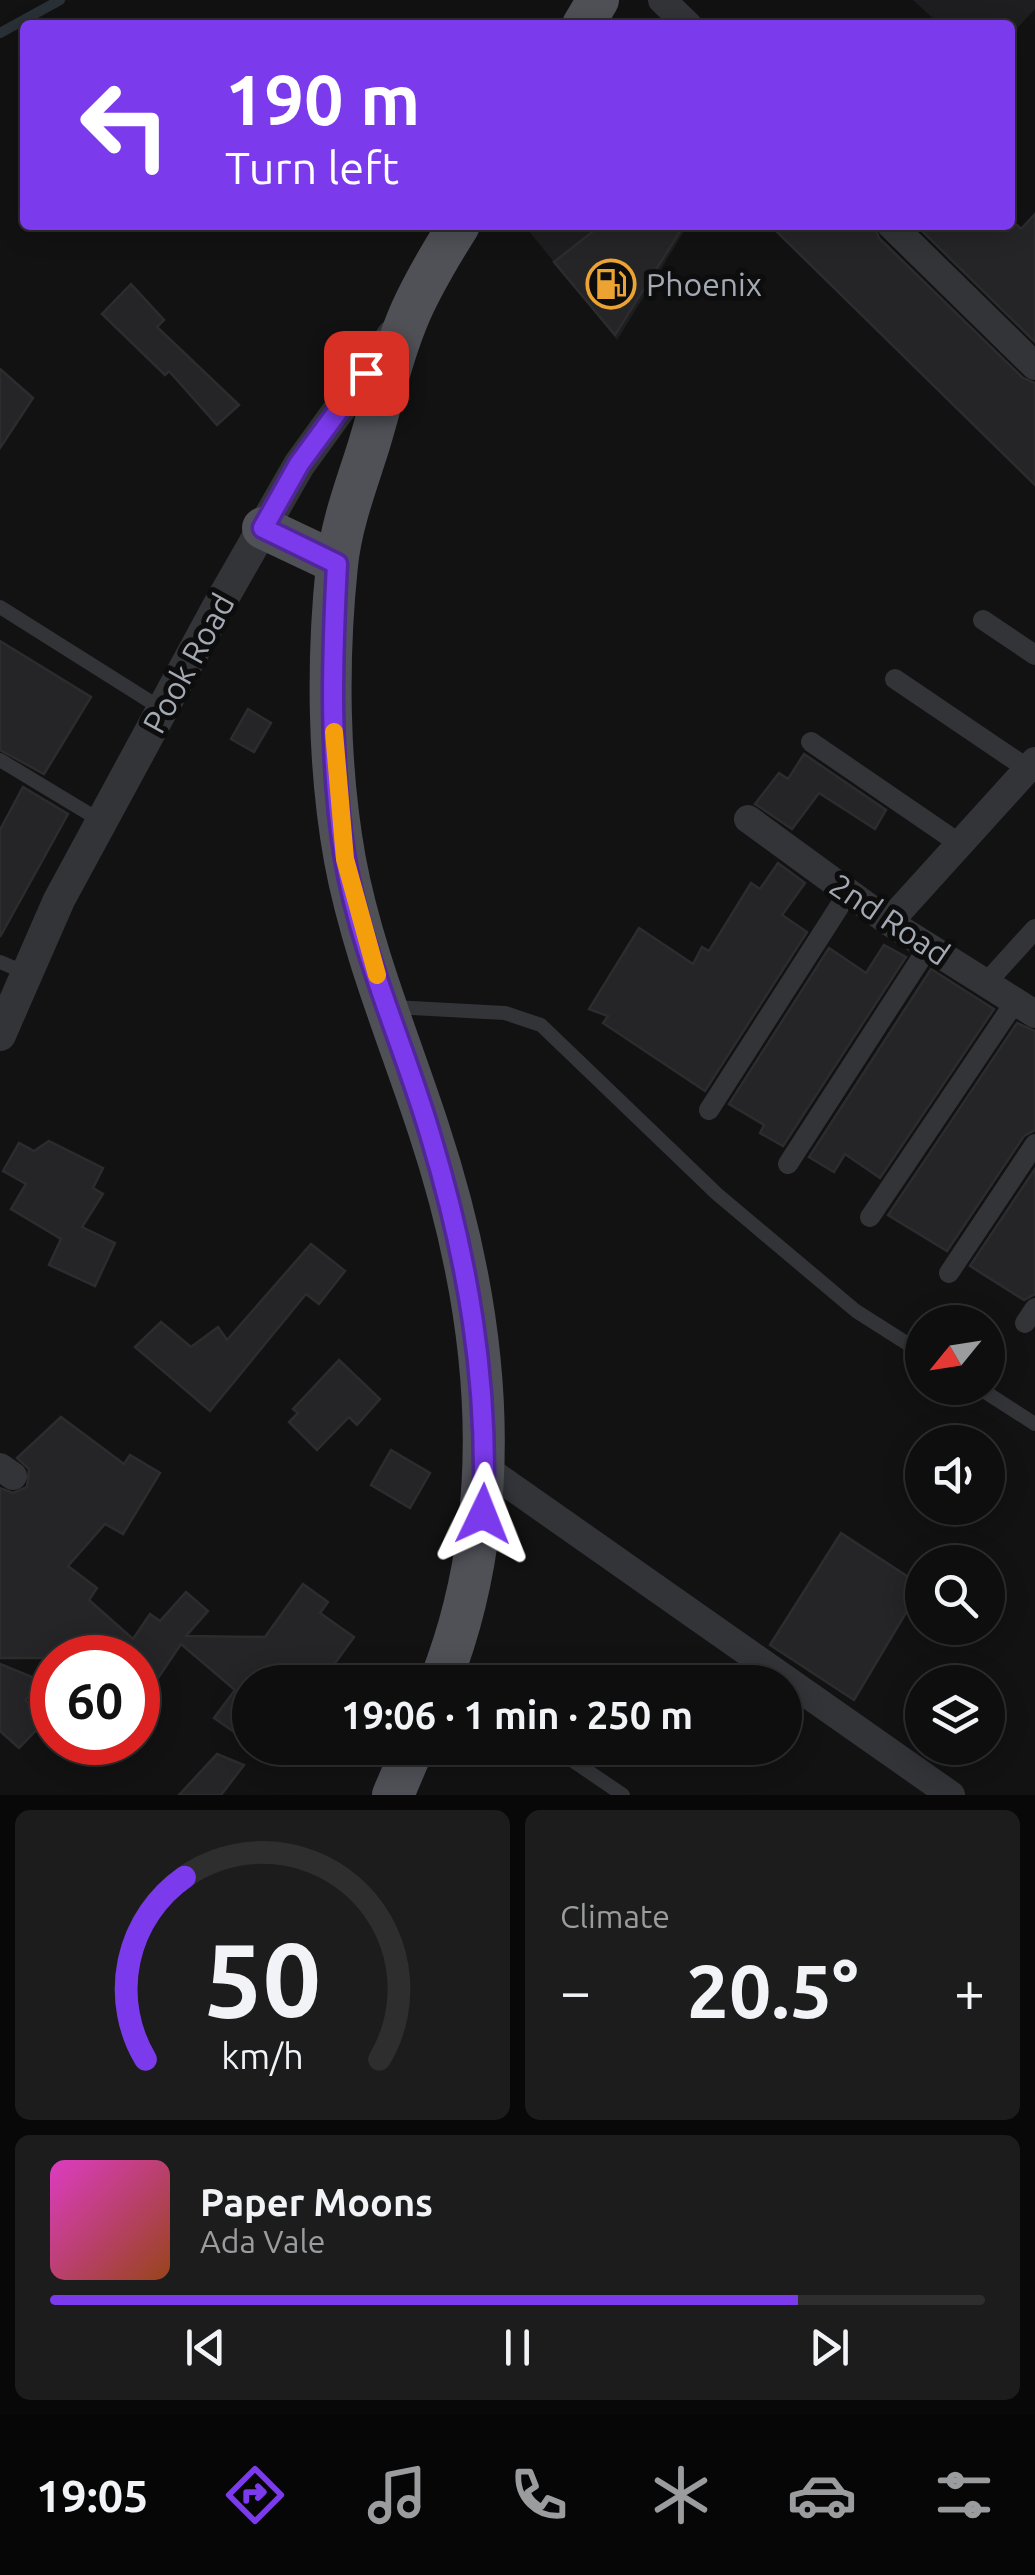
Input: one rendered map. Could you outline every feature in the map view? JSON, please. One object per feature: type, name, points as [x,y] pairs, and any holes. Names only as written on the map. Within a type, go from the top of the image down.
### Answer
[{"type":"main road","points":[[448,1665],[483,1514],[480,1350],[462,1249],[430,1132],[361,926],[343,842],[334,717],[337,564],[344,528],[410,312],[456,230]]},
{"type":"main road","points":[[263,528],[337,564]]},
{"type":"main road","points":[[394,1795],[406,1765]]},
{"type":"street","points":[[662,0],[683,20]]},
{"type":"street","points":[[896,230],[1035,366]]},
{"type":"street","name":"Pook Road","points":[[2,1025],[13,968],[101,822],[299,464],[410,312]]},
{"type":"street","points":[[983,620],[1035,655]]},
{"type":"street","points":[[889,922],[1032,765],[895,680]]},
{"type":"street","points":[[811,742],[960,844]]},
{"type":"street","name":"2nd Road","points":[[748,819],[889,922],[1025,1008]]},
{"type":"street","points":[[708,1110],[848,892]]},
{"type":"street","points":[[987,982],[1035,929]]},
{"type":"street","points":[[788,1164],[929,946]]},
{"type":"street","points":[[870,1217],[1025,1008]]},
{"type":"street","points":[[948,1273],[1035,1144]]},
{"type":"street","points":[[485,1468],[950,1795]]},
{"type":"lane","points":[[0,606],[162,710]]},
{"type":"lane","points":[[0,760],[101,822]]},
{"type":"lane","points":[[388,1006],[505,1014],[541,1025],[717,1194],[856,1311],[905,1341]]},
{"type":"lane","points":[[1005,1405],[1035,1424]]},
{"type":"lane","points":[[579,1765],[623,1795]]},
{"type":"shaded area","points":[[913,0],[1035,0],[1035,9],[1015,31],[1015,20],[935,20]]},
{"type":"shaded area","name":"Phoenix","points":[[528,230],[685,230],[617,340]]},
{"type":"building","points":[[1035,214],[1035,342],[921,230],[1015,230],[1015,225],[1021,229]]},
{"type":"building","name":"Phoenix","points":[[595,230],[681,230],[615,335],[554,262]]},
{"type":"building","points":[[775,230],[876,230],[879,238],[1023,378],[1035,383],[1035,485]]},
{"type":"building","points":[[131,284],[164,320],[157,327],[239,405],[217,425],[169,371],[165,375],[102,314]]},
{"type":"building","points":[[0,369],[33,398],[0,448]]},
{"type":"building","points":[[0,641],[91,697],[44,774],[0,750]]},
{"type":"building","points":[[248,709],[271,723],[254,752],[231,739]]},
{"type":"building","points":[[804,754],[886,810],[875,829],[819,793],[792,829],[755,804],[779,773],[788,779]]},
{"type":"building","points":[[23,787],[68,814],[0,937],[0,830]]},
{"type":"building","points":[[778,863],[805,883],[782,915],[807,932],[705,1091],[603,1023],[608,1016],[589,1009],[639,928],[693,964],[702,947],[709,951],[751,883],[760,889]]},
{"type":"building","points":[[884,945],[906,957],[783,1146],[760,1133],[764,1125],[729,1104],[829,948],[866,973]]},
{"type":"building","points":[[931,969],[994,1009],[880,1178],[845,1154],[834,1172],[809,1157]]},
{"type":"building","points":[[1017,1023],[1035,1031],[1035,1130],[1024,1136],[947,1251],[888,1215]]},
{"type":"building","points":[[49,1141],[103,1168],[93,1188],[103,1194],[82,1227],[115,1243],[95,1286],[49,1265],[61,1239],[11,1209],[26,1184],[3,1171],[19,1143],[34,1151]]},
{"type":"building","points":[[1035,1169],[1035,1294],[1024,1300],[970,1266]]},
{"type":"building","points":[[311,1244],[345,1271],[319,1304],[306,1294],[210,1411],[135,1347],[161,1322],[191,1347],[218,1327],[227,1340]]},
{"type":"building","points":[[339,1360],[380,1399],[357,1425],[349,1417],[317,1450],[289,1422],[298,1413],[293,1409]]},
{"type":"building","points":[[61,1417],[124,1464],[130,1455],[160,1473],[123,1534],[105,1524],[68,1566],[97,1588],[89,1600],[128,1635],[30,1635],[30,1658],[0,1658],[0,1488],[13,1493],[27,1487],[29,1469],[17,1458]]},
{"type":"building","points":[[391,1450],[430,1473],[410,1508],[371,1485]]},
{"type":"building","points":[[841,1533],[905,1575],[905,1614],[854,1700],[770,1645]]},
{"type":"building","points":[[303,1584],[328,1602],[320,1613],[354,1637],[334,1665],[232,1665],[232,1687],[181,1644],[160,1675],[160,1635],[136,1635],[150,1614],[160,1621],[186,1592],[208,1611],[186,1636],[265,1637]]},
{"type":"building","points":[[0,1664],[30,1676],[30,1695],[25,1700],[30,1705],[30,1737],[19,1748],[0,1731]]},
{"type":"building","points":[[232,1694],[232,1730],[214,1718]]},
{"type":"building","points":[[217,1754],[232,1760],[232,1765],[244,1765],[221,1795],[179,1795]]},
{"type":"waterway","points":[[24,20],[60,0]]},
{"type":"waterway","points":[[0,33],[20,22]]},
{"type":"slow traffic","points":[[334,732],[345,859],[377,975]]},
{"type":"place","name":"Phoenix","points":[[611,284]]},
{"type":"route","points":[[366,373],[299,464],[263,528],[337,564],[334,717],[345,859],[361,926],[430,1132],[462,1249],[480,1350],[486,1436],[483,1514]]}]
